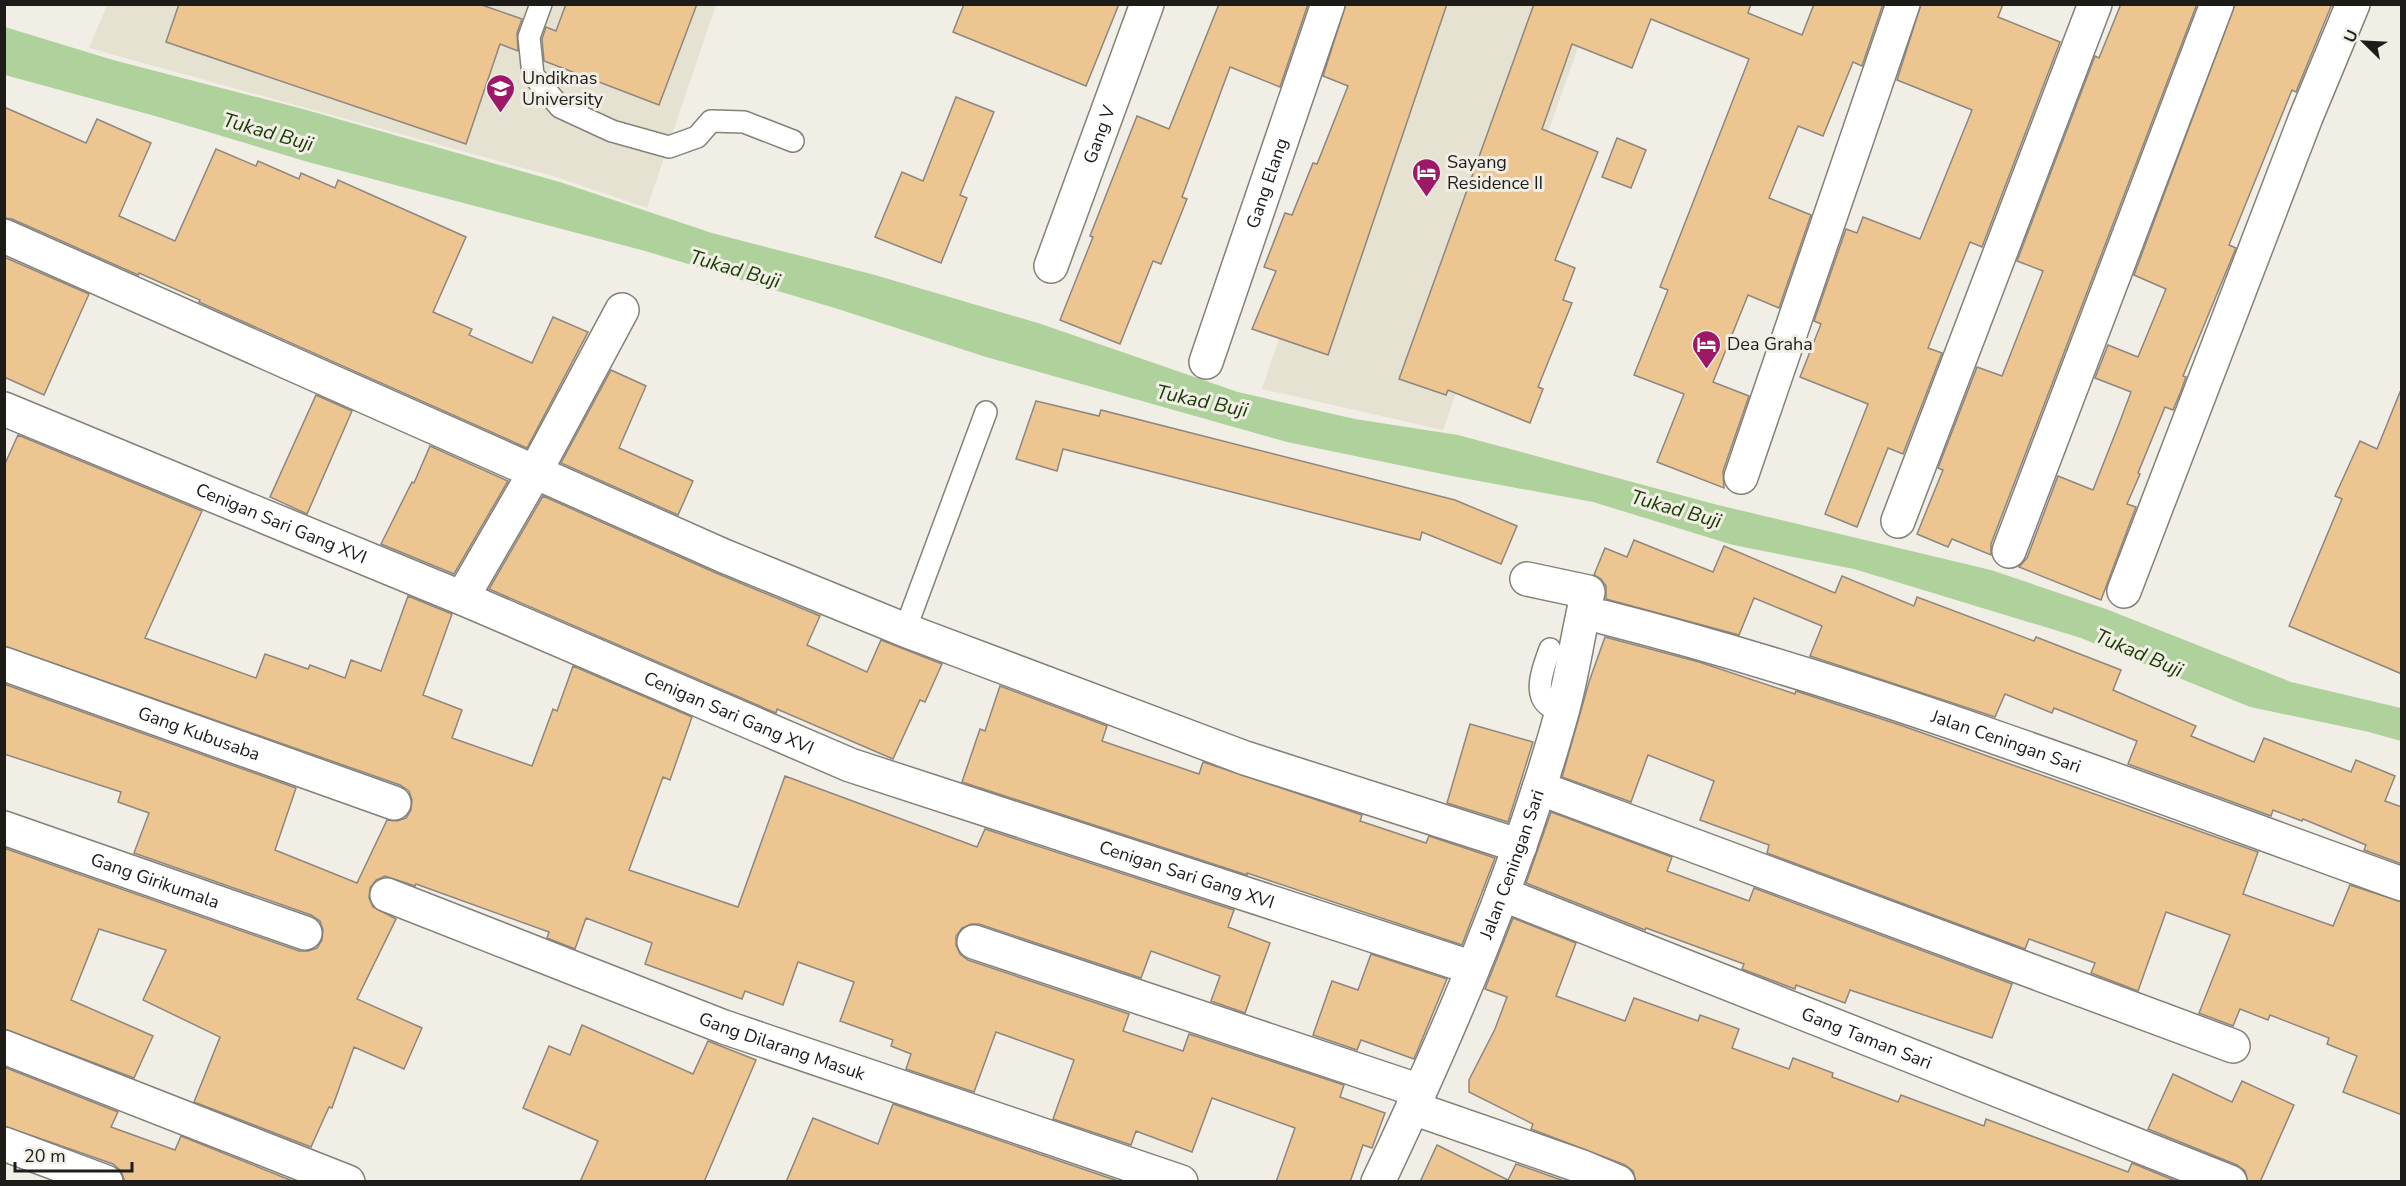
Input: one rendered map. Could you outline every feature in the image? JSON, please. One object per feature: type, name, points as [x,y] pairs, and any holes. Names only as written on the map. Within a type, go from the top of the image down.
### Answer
[{"type":"street","name":"Gang V","points":[[1051,266],[1147,4]]},
{"type":"street","name":"Gang Elang","points":[[1206,362],[1328,4]]},
{"type":"street","points":[[1741,477],[1904,4]]},
{"type":"street","points":[[1898,521],[2095,4]]},
{"type":"street","points":[[2009,551],[2217,4]]},
{"type":"street","points":[[2124,591],[2306,117],[2352,4]]},
{"type":"street","points":[[4,236],[724,556],[905,630],[1245,758],[1520,846]]},
{"type":"street","points":[[462,598],[535,472],[622,310]]},
{"type":"street","name":"Cenigan Sari Gang XVI","points":[[4,409],[462,598],[850,765],[1473,968]]},
{"type":"street","name":"Jalan Ceningan Sari","points":[[1378,1182],[1417,1100],[1502,894],[1520,846],[1562,711],[1588,592],[1527,579]]},
{"type":"street","name":"Jalan Ceningan Sari","points":[[1603,617],[1644,626],[1765,662],[1928,715],[2402,884]]},
{"type":"street","name":"Gang Kubusaba","points":[[4,664],[394,803]]},
{"type":"street","points":[[1539,788],[2233,1046]]},
{"type":"street","name":"Gang Girikumala","points":[[4,828],[305,933]]},
{"type":"street","name":"Gang Taman Sari","points":[[1502,894],[2230,1182]]},
{"type":"street","name":"Gang Dilarang Masuk","points":[[387,895],[724,1027],[1181,1182]]},
{"type":"street","points":[[974,942],[1417,1100],[1618,1182]]},
{"type":"street","points":[[4,1047],[348,1182]]},
{"type":"street","points":[[4,1144],[106,1182]]},
{"type":"lane","points":[[541,4],[530,37],[533,75],[560,107],[612,131],[669,147],[697,137],[711,121],[744,122],[794,141]]},
{"type":"lane","points":[[905,630],[986,412]]},
{"type":"lane","points":[[1550,649],[1540,679],[1542,695],[1544,704],[1551,709],[1562,711]]},
{"type":"shaded area","name":"Undiknas University","points":[[107,5],[716,5],[647,208],[556,177],[89,48]]},
{"type":"shaded area","name":"Sayang Residence II","points":[[1392,5],[1593,5],[1443,430],[1262,389]]},
{"type":"water","name":"Tukad Buji","points":[[5,27],[113,60],[303,109],[563,183],[712,233],[875,275],[1041,324],[1238,392],[1355,419],[1458,435],[1714,504],[1991,570],[2106,609],[2291,682],[2401,708],[2401,741],[2250,707],[2081,638],[1854,569],[1733,545],[1593,502],[1287,442],[986,357],[838,309],[645,251],[308,162],[155,116],[5,75]]},
{"type":"building","points":[[179,4],[479,4],[522,19],[517,33],[518,51],[500,44],[466,144],[166,42]]},
{"type":"building","points":[[566,4],[697,4],[659,105],[544,61],[542,39],[546,27],[556,31]]},
{"type":"building","points":[[964,4],[1119,4],[1086,86],[953,32]]},
{"type":"building","points":[[1219,4],[1308,4],[1280,87],[1230,67],[1182,197],[1187,199],[1161,264],[1153,261],[1120,344],[1060,320],[1137,116],[1169,129]]},
{"type":"building","points":[[1346,4],[1447,4],[1328,355],[1252,329],[1276,271],[1264,267],[1285,213],[1292,215],[1313,163],[1317,164],[1348,86],[1323,76]]},
{"type":"building","points":[[1534,4],[1751,4],[1748,13],[1802,35],[1814,4],[1883,4],[1862,66],[1853,62],[1823,136],[1798,126],[1769,198],[1811,215],[1779,308],[1748,295],[1713,382],[1749,396],[1723,471],[1724,488],[1657,462],[1684,394],[1634,375],[1668,290],[1660,287],[1749,59],[1651,19],[1632,68],[1572,44],[1542,129],[1598,152],[1555,260],[1575,268],[1563,300],[1572,303],[1538,387],[1543,389],[1530,423],[1448,390],[1446,395],[1399,379]]},
{"type":"building","points":[[1921,4],[2003,4],[1998,17],[2060,42],[1982,247],[1970,242],[1928,348],[1942,353],[1903,454],[1888,448],[1857,527],[1825,514],[1868,404],[1800,377],[1821,324],[1814,321],[1846,229],[1857,233],[1863,217],[1920,239],[1972,110],[1897,80]]},
{"type":"building","points":[[2121,4],[2197,4],[1991,544],[1991,555],[1952,539],[1948,547],[1917,534],[1943,470],[1938,468],[1977,367],[2002,376],[2043,271],[2017,261],[2095,56],[2099,58]]},
{"type":"building","points":[[2235,4],[2332,4],[2296,92],[2292,90],[2229,245],[2236,248],[2183,376],[2186,377],[2181,391],[2173,410],[2165,407],[2138,473],[2140,474],[2127,504],[2136,507],[2101,600],[2019,567],[2027,558],[2058,476],[2093,490],[2119,424],[2131,392],[2095,378],[2108,345],[2138,357],[2166,289],[2134,275]]},
{"type":"building","points":[[956,97],[994,112],[960,195],[967,198],[941,263],[875,237],[902,172],[923,181]]},
{"type":"building","points":[[4,107],[86,143],[97,119],[151,143],[119,216],[175,241],[216,149],[256,166],[258,161],[299,179],[301,173],[335,188],[338,180],[466,237],[433,312],[472,329],[469,335],[532,363],[553,317],[588,332],[527,448],[139,273],[138,275],[12,219],[4,218]]},
{"type":"building","points":[[1617,138],[1646,150],[1631,188],[1602,177]]},
{"type":"building","points":[[4,257],[89,294],[44,395],[4,377]]},
{"type":"building","points":[[611,370],[646,386],[619,448],[693,481],[678,515],[561,463]]},
{"type":"building","points":[[2400,392],[2402,393],[2402,674],[2289,626],[2342,499],[2335,496],[2360,441],[2377,449]]},
{"type":"building","points":[[316,395],[352,411],[307,514],[270,497]]},
{"type":"building","points":[[1036,401],[1099,416],[1101,410],[1455,500],[1517,526],[1501,564],[1422,532],[1420,540],[1063,449],[1057,471],[1016,459]]},
{"type":"building","points":[[18,435],[202,511],[145,638],[256,678],[265,654],[308,669],[310,665],[345,678],[351,660],[381,671],[408,596],[452,614],[423,695],[462,710],[452,738],[532,766],[553,709],[557,711],[573,666],[692,717],[670,780],[663,777],[629,870],[738,907],[785,776],[977,847],[985,829],[1234,910],[1228,927],[1270,943],[1245,1013],[1211,1001],[1220,976],[1151,951],[1141,978],[979,924],[971,924],[962,928],[956,936],[956,945],[960,954],[968,960],[1129,1014],[1123,1031],[1183,1051],[1189,1034],[1344,1085],[1340,1097],[1385,1113],[1372,1148],[1363,1145],[1350,1182],[1276,1182],[1295,1128],[1212,1098],[1192,1152],[1136,1131],[1131,1145],[1053,1119],[1074,1060],[996,1032],[974,1092],[906,1069],[911,1054],[891,1046],[893,1040],[840,1021],[854,982],[798,962],[783,1005],[745,991],[742,999],[645,964],[652,943],[586,918],[575,949],[547,938],[549,932],[416,884],[415,886],[385,876],[376,880],[370,888],[369,898],[373,907],[396,919],[357,999],[422,1028],[404,1069],[354,1047],[332,1108],[329,1107],[311,1147],[194,1102],[220,1037],[143,1000],[166,950],[99,929],[71,1000],[153,1036],[134,1078],[4,1029],[4,848],[299,951],[317,948],[322,940],[323,930],[320,921],[311,915],[134,853],[149,813],[118,802],[121,792],[4,754],[4,684],[296,788],[275,850],[357,883],[387,820],[397,821],[406,818],[411,810],[412,800],[409,791],[400,785],[4,646],[4,466]]},
{"type":"building","points":[[430,446],[508,481],[454,574],[381,544],[412,482],[414,483]]},
{"type":"building","points":[[543,496],[716,573],[820,616],[807,645],[867,672],[881,640],[942,664],[925,702],[920,700],[893,759],[777,709],[776,713],[489,589]]},
{"type":"building","points":[[1634,540],[1713,572],[1724,546],[1835,593],[1842,576],[1914,606],[1917,597],[2034,641],[2036,637],[2121,670],[2113,690],[2196,726],[2191,736],[2254,762],[2264,738],[2351,772],[2356,760],[2395,776],[2385,801],[2402,807],[2402,864],[2364,850],[2366,845],[2303,819],[2302,821],[2273,810],[2271,816],[2128,764],[2137,741],[2054,708],[2052,713],[2005,694],[1995,717],[1810,656],[1822,626],[1754,598],[1739,635],[1606,599],[1606,586],[1594,575],[1605,548],[1627,557]]},
{"type":"building","points":[[1605,637],[1699,662],[1795,694],[1796,691],[1900,725],[2258,852],[2243,894],[2333,926],[2350,885],[2402,902],[2402,1115],[2343,1092],[2357,1056],[2327,1044],[2329,1038],[2270,1015],[2268,1020],[2240,1009],[2233,1026],[2199,1013],[2230,935],[2166,912],[2138,991],[2091,973],[2095,963],[2029,939],[2025,949],[1767,853],[1769,845],[1700,820],[1714,781],[1648,755],[1631,802],[1562,777],[1589,682]]},
{"type":"building","points":[[1000,686],[1107,726],[1102,741],[1199,774],[1203,762],[1362,815],[1360,821],[1426,843],[1429,836],[1495,858],[1462,945],[1247,873],[1247,875],[962,782],[980,729],[985,731]]},
{"type":"building","points":[[1470,724],[1533,742],[1508,822],[1447,803]]},
{"type":"building","points":[[1551,812],[1672,857],[1667,871],[1749,901],[1754,888],[2012,984],[1992,1038],[1850,990],[1845,1003],[1796,985],[1795,989],[1742,969],[1744,964],[1646,928],[1645,930],[1526,883]]},
{"type":"building","points":[[1513,918],[1576,943],[1556,996],[1625,1021],[1634,998],[1698,1021],[1700,1015],[1739,1029],[1732,1048],[1789,1069],[1793,1058],[1833,1073],[1832,1077],[1898,1102],[1901,1095],[1984,1126],[1986,1119],[2128,1172],[2132,1163],[2178,1182],[1636,1182],[1633,1171],[1625,1165],[1531,1129],[1533,1124],[1469,1092],[1469,1080],[1495,1029],[1507,997],[1485,989]]},
{"type":"building","points":[[1371,954],[1447,979],[1414,1059],[1361,1040],[1357,1050],[1313,1035],[1332,981],[1358,990]]},
{"type":"building","points":[[582,1025],[693,1074],[708,1041],[756,1060],[704,1182],[580,1182],[598,1141],[523,1108],[549,1046],[570,1055]]},
{"type":"building","points":[[4,1067],[118,1112],[111,1127],[175,1150],[181,1136],[295,1182],[125,1182],[121,1171],[113,1164],[4,1126]]},
{"type":"building","points":[[2173,1074],[2232,1102],[2242,1081],[2294,1105],[2260,1182],[2248,1182],[2245,1171],[2237,1165],[2148,1129]]},
{"type":"building","points":[[893,1104],[1118,1181],[786,1182],[813,1118],[878,1144]]},
{"type":"building","points":[[1437,1145],[1508,1180],[1516,1164],[1567,1182],[1420,1182]]},
{"type":"place","name":"Undiknas University","points":[[501,114]]},
{"type":"place","name":"Sayang Residence II","points":[[1426,198]]},
{"type":"place","name":"Dea Graha","points":[[1706,370]]}]
